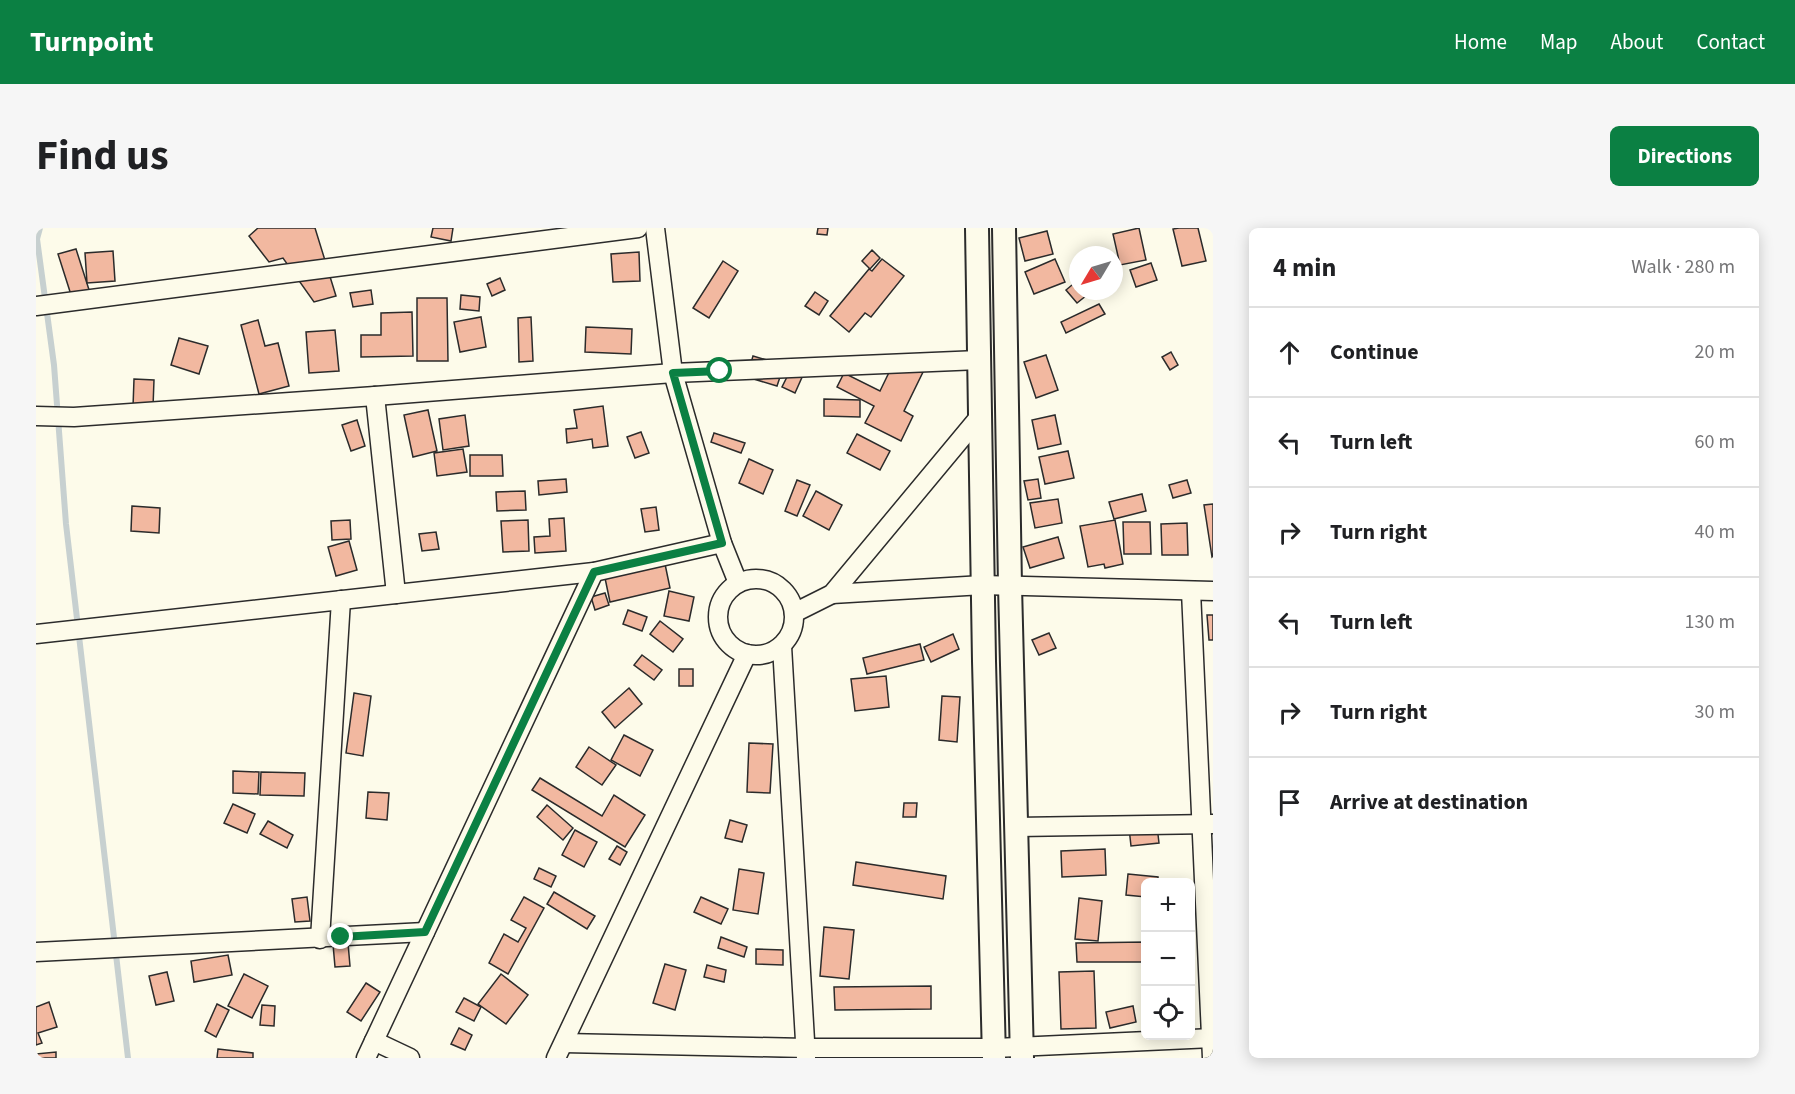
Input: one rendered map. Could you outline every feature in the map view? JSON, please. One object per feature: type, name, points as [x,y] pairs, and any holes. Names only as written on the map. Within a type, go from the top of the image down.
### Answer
[{"type":"street","points":[[36,306],[638,228]]},
{"type":"street","points":[[655,228],[673,373],[722,543],[738,583]]},
{"type":"street","points":[[977,228],[994,1053]]},
{"type":"street","points":[[1004,228],[1010,586],[1022,1053]]},
{"type":"street","points":[[39,416],[74,417],[673,373],[979,360]]},
{"type":"street","points":[[375,396],[396,594]]},
{"type":"street","points":[[832,594],[980,416]]},
{"type":"street","points":[[36,634],[594,572],[722,543]]},
{"type":"street","points":[[366,1058],[594,572]]},
{"type":"street","points":[[756,578],[774,583],[788,596],[794,613],[792,631],[782,646],[765,655],[747,654],[730,646],[720,630],[718,612],[724,595],[738,583],[756,578]]},
{"type":"street","points":[[794,613],[832,594],[983,585],[1213,591]]},
{"type":"street","points":[[1191,591],[1207,824],[1212,1058]]},
{"type":"street","points":[[320,939],[341,600]]},
{"type":"street","points":[[782,646],[806,1053]]},
{"type":"street","points":[[747,654],[560,1050],[1022,1053],[1212,1038]]},
{"type":"street","points":[[1016,827],[1207,824]]},
{"type":"street","points":[[36,952],[425,932]]},
{"type":"street","points":[[374,1041],[410,1058]]},
{"type":"building","points":[[258,228],[315,228],[336,296],[314,302],[283,258],[269,262],[249,236]]},
{"type":"building","points":[[433,228],[453,228],[451,241],[431,237]]},
{"type":"building","points":[[818,228],[828,228],[827,235],[817,234]]},
{"type":"building","points":[[1139,228],[1146,260],[1123,264],[1123,246],[1116,246],[1113,234]]},
{"type":"building","points":[[1198,228],[1206,261],[1182,266],[1173,229]]},
{"type":"building","points":[[1047,231],[1053,254],[1025,261],[1019,238]]},
{"type":"building","points":[[76,249],[91,296],[73,301],[58,254]]},
{"type":"building","points":[[872,250],[880,258],[870,269],[862,261]]},
{"type":"building","points":[[113,251],[115,281],[87,283],[85,253]]},
{"type":"building","points":[[639,252],[640,281],[613,282],[611,254]]},
{"type":"building","points":[[882,259],[904,276],[871,317],[865,313],[849,332],[830,316],[869,269],[872,271]]},
{"type":"building","points":[[1055,259],[1065,282],[1034,294],[1025,272]]},
{"type":"building","points":[[723,261],[738,271],[709,318],[693,308]]},
{"type":"building","points":[[1151,263],[1157,280],[1136,287],[1130,270]]},
{"type":"building","points":[[500,278],[505,290],[492,296],[487,284]]},
{"type":"building","points":[[371,290],[373,304],[353,307],[350,293]]},
{"type":"building","points":[[815,292],[828,301],[819,315],[805,306]]},
{"type":"building","points":[[461,295],[480,297],[479,311],[460,309]]},
{"type":"building","points":[[417,298],[447,298],[448,361],[417,361]]},
{"type":"building","points":[[1099,304],[1105,314],[1066,333],[1061,322]]},
{"type":"building","points":[[412,312],[413,356],[361,357],[361,335],[381,335],[381,313]]},
{"type":"building","points":[[481,317],[486,347],[460,352],[454,322]]},
{"type":"building","points":[[531,317],[533,361],[519,362],[518,318]]},
{"type":"building","points":[[258,320],[265,346],[278,343],[289,386],[259,394],[241,325]]},
{"type":"building","points":[[586,327],[632,329],[631,354],[585,352]]},
{"type":"building","points":[[335,330],[339,371],[309,373],[306,332]]},
{"type":"building","points":[[179,338],[208,346],[199,374],[171,365]]},
{"type":"building","points":[[1171,352],[1178,365],[1170,370],[1162,357]]},
{"type":"building","points":[[1046,355],[1058,390],[1036,398],[1024,362]]},
{"type":"building","points":[[753,356],[784,365],[777,386],[747,377]]},
{"type":"building","points":[[896,358],[923,372],[904,411],[913,416],[901,441],[865,423],[874,406],[837,387],[844,373],[880,391]]},
{"type":"building","points":[[791,369],[803,375],[795,393],[782,387]]},
{"type":"building","points":[[134,379],[154,380],[153,407],[133,407]]},
{"type":"building","points":[[824,399],[860,400],[860,417],[824,416]]},
{"type":"building","points":[[603,406],[608,446],[593,448],[592,439],[567,443],[566,429],[577,428],[574,410]]},
{"type":"building","points":[[428,410],[437,451],[413,457],[404,415]]},
{"type":"building","points":[[465,415],[469,446],[443,450],[439,419]]},
{"type":"building","points":[[1055,415],[1061,444],[1038,449],[1032,420]]},
{"type":"building","points":[[357,420],[365,446],[351,451],[342,425]]},
{"type":"building","points":[[641,432],[649,453],[635,458],[627,437]]},
{"type":"building","points":[[714,433],[745,443],[741,453],[711,442]]},
{"type":"building","points":[[857,434],[890,451],[880,470],[847,453]]},
{"type":"building","points":[[463,449],[467,472],[437,476],[434,453]]},
{"type":"building","points":[[1068,451],[1074,478],[1045,484],[1039,457]]},
{"type":"building","points":[[470,455],[502,455],[503,476],[470,476]]},
{"type":"building","points":[[749,459],[773,470],[763,494],[739,483]]},
{"type":"building","points":[[566,479],[567,492],[539,495],[538,481]]},
{"type":"building","points":[[1038,479],[1041,498],[1028,500],[1024,481]]},
{"type":"building","points":[[797,480],[810,485],[797,516],[785,511]]},
{"type":"building","points":[[1187,480],[1191,493],[1173,498],[1169,485]]},
{"type":"building","points":[[525,491],[526,510],[497,511],[496,492]]},
{"type":"building","points":[[816,491],[842,505],[829,530],[803,516]]},
{"type":"building","points":[[1142,494],[1146,511],[1114,519],[1109,502]]},
{"type":"building","points":[[1058,499],[1062,523],[1035,528],[1030,503]]},
{"type":"building","points":[[1213,504],[1213,556],[1212,557],[1204,505]]},
{"type":"building","points":[[132,506],[160,508],[159,533],[131,531]]},
{"type":"building","points":[[656,507],[659,530],[645,532],[641,509]]},
{"type":"building","points":[[564,518],[566,551],[535,553],[534,537],[550,536],[549,519]]},
{"type":"building","points":[[350,520],[351,539],[332,540],[331,521]]},
{"type":"building","points":[[528,520],[529,551],[503,552],[501,521]]},
{"type":"building","points":[[1115,520],[1123,564],[1105,568],[1104,564],[1088,567],[1080,526]]},
{"type":"building","points":[[1123,522],[1150,522],[1151,554],[1124,554]]},
{"type":"building","points":[[1187,523],[1188,555],[1162,555],[1161,524]]},
{"type":"building","points":[[436,532],[439,549],[422,551],[419,534]]},
{"type":"building","points":[[1058,537],[1064,558],[1030,568],[1023,547]]},
{"type":"building","points":[[349,541],[357,570],[336,576],[328,547]]},
{"type":"building","points":[[665,564],[670,588],[610,602],[605,578]]},
{"type":"building","points":[[669,591],[694,597],[689,621],[664,616]]},
{"type":"building","points":[[605,593],[609,605],[595,610],[591,597]]},
{"type":"building","points":[[628,610],[647,617],[642,631],[623,624]]},
{"type":"building","points":[[1207,615],[1213,615],[1213,640],[1209,640]]},
{"type":"building","points":[[660,621],[683,639],[673,652],[650,634]]},
{"type":"building","points":[[1049,633],[1056,648],[1039,655],[1032,640]]},
{"type":"building","points":[[953,634],[959,649],[931,662],[924,647]]},
{"type":"building","points":[[920,644],[924,660],[867,674],[863,658]]},
{"type":"building","points":[[642,655],[662,670],[654,680],[634,665]]},
{"type":"building","points":[[679,669],[693,669],[693,686],[679,686]]},
{"type":"building","points":[[886,676],[889,707],[855,711],[851,679]]},
{"type":"building","points":[[629,688],[642,704],[615,728],[602,712]]},
{"type":"building","points":[[354,693],[371,696],[363,756],[346,753]]},
{"type":"building","points":[[942,696],[960,697],[957,742],[939,740]]},
{"type":"building","points":[[624,735],[653,750],[640,776],[611,760]]},
{"type":"building","points":[[749,743],[773,744],[770,793],[747,792]]},
{"type":"building","points":[[589,747],[616,765],[602,785],[576,767]]},
{"type":"building","points":[[233,771],[259,772],[258,794],[233,793]]},
{"type":"building","points":[[261,772],[305,773],[304,796],[260,795]]},
{"type":"building","points":[[540,778],[602,816],[614,795],[645,815],[625,847],[532,790]]},
{"type":"building","points":[[368,792],[389,793],[387,820],[366,818]]},
{"type":"building","points":[[904,803],[917,803],[916,817],[903,817]]},
{"type":"building","points":[[233,804],[255,814],[247,833],[224,823]]},
{"type":"building","points":[[547,805],[573,828],[563,840],[537,817]]},
{"type":"building","points":[[730,820],[747,825],[742,842],[725,838]]},
{"type":"building","points":[[268,821],[293,835],[287,848],[260,834]]},
{"type":"building","points":[[1157,826],[1159,843],[1131,846],[1129,828]]},
{"type":"building","points":[[575,830],[597,842],[584,867],[562,855]]},
{"type":"building","points":[[617,846],[627,852],[620,865],[609,859]]},
{"type":"building","points":[[1105,849],[1106,875],[1062,877],[1061,851]]},
{"type":"building","points":[[856,862],[946,876],[943,899],[853,885]]},
{"type":"building","points":[[539,868],[556,876],[551,887],[534,879]]},
{"type":"building","points":[[739,869],[764,873],[758,914],[733,910]]},
{"type":"building","points":[[1128,874],[1158,877],[1141,878],[1141,896],[1126,895]]},
{"type":"building","points":[[554,892],[595,916],[587,929],[547,904]]},
{"type":"building","points":[[307,897],[310,921],[295,922],[292,899]]},
{"type":"building","points":[[524,897],[544,908],[508,974],[489,963],[504,934],[518,942],[526,928],[511,920]]},
{"type":"building","points":[[701,897],[728,909],[721,924],[694,912]]},
{"type":"building","points":[[1079,898],[1102,901],[1098,941],[1075,939]]},
{"type":"building","points":[[824,927],[854,930],[849,979],[820,976]]},
{"type":"building","points":[[721,937],[747,947],[744,957],[718,948]]},
{"type":"building","points":[[1141,942],[1141,962],[1077,962],[1076,943]]},
{"type":"building","points":[[348,943],[350,966],[335,967],[333,944]]},
{"type":"building","points":[[756,949],[783,950],[783,965],[756,964]]},
{"type":"building","points":[[228,955],[232,975],[194,982],[191,961]]},
{"type":"building","points":[[665,964],[686,970],[675,1010],[653,1003]]},
{"type":"building","points":[[707,965],[726,970],[724,982],[704,977]]},
{"type":"building","points":[[1094,971],[1096,1028],[1061,1029],[1059,972]]},
{"type":"building","points":[[167,972],[174,1001],[156,1005],[149,976]]},
{"type":"building","points":[[244,974],[268,986],[252,1018],[228,1006]]},
{"type":"building","points":[[501,974],[528,995],[506,1024],[478,1004]]},
{"type":"building","points":[[366,983],[380,992],[361,1021],[347,1012]]},
{"type":"building","points":[[931,986],[931,1009],[835,1010],[834,987]]},
{"type":"building","points":[[464,998],[481,1007],[474,1021],[456,1012]]},
{"type":"building","points":[[49,1002],[57,1027],[38,1033],[42,1043],[36,1045],[36,1007]]},
{"type":"building","points":[[217,1004],[229,1010],[216,1037],[205,1031]]},
{"type":"building","points":[[262,1005],[275,1006],[274,1026],[260,1025]]},
{"type":"building","points":[[1133,1006],[1136,1022],[1110,1028],[1106,1012]]},
{"type":"building","points":[[459,1028],[472,1035],[465,1050],[451,1044]]},
{"type":"building","points":[[218,1049],[253,1053],[253,1058],[217,1058]]},
{"type":"building","points":[[56,1052],[56,1058],[36,1058],[36,1054]]},
{"type":"waterway","points":[[40,228],[37,239],[54,365],[66,524],[128,1058]]},
{"type":"route","points":[[341,937],[425,932],[594,572],[722,543],[673,373],[720,371]]}]
